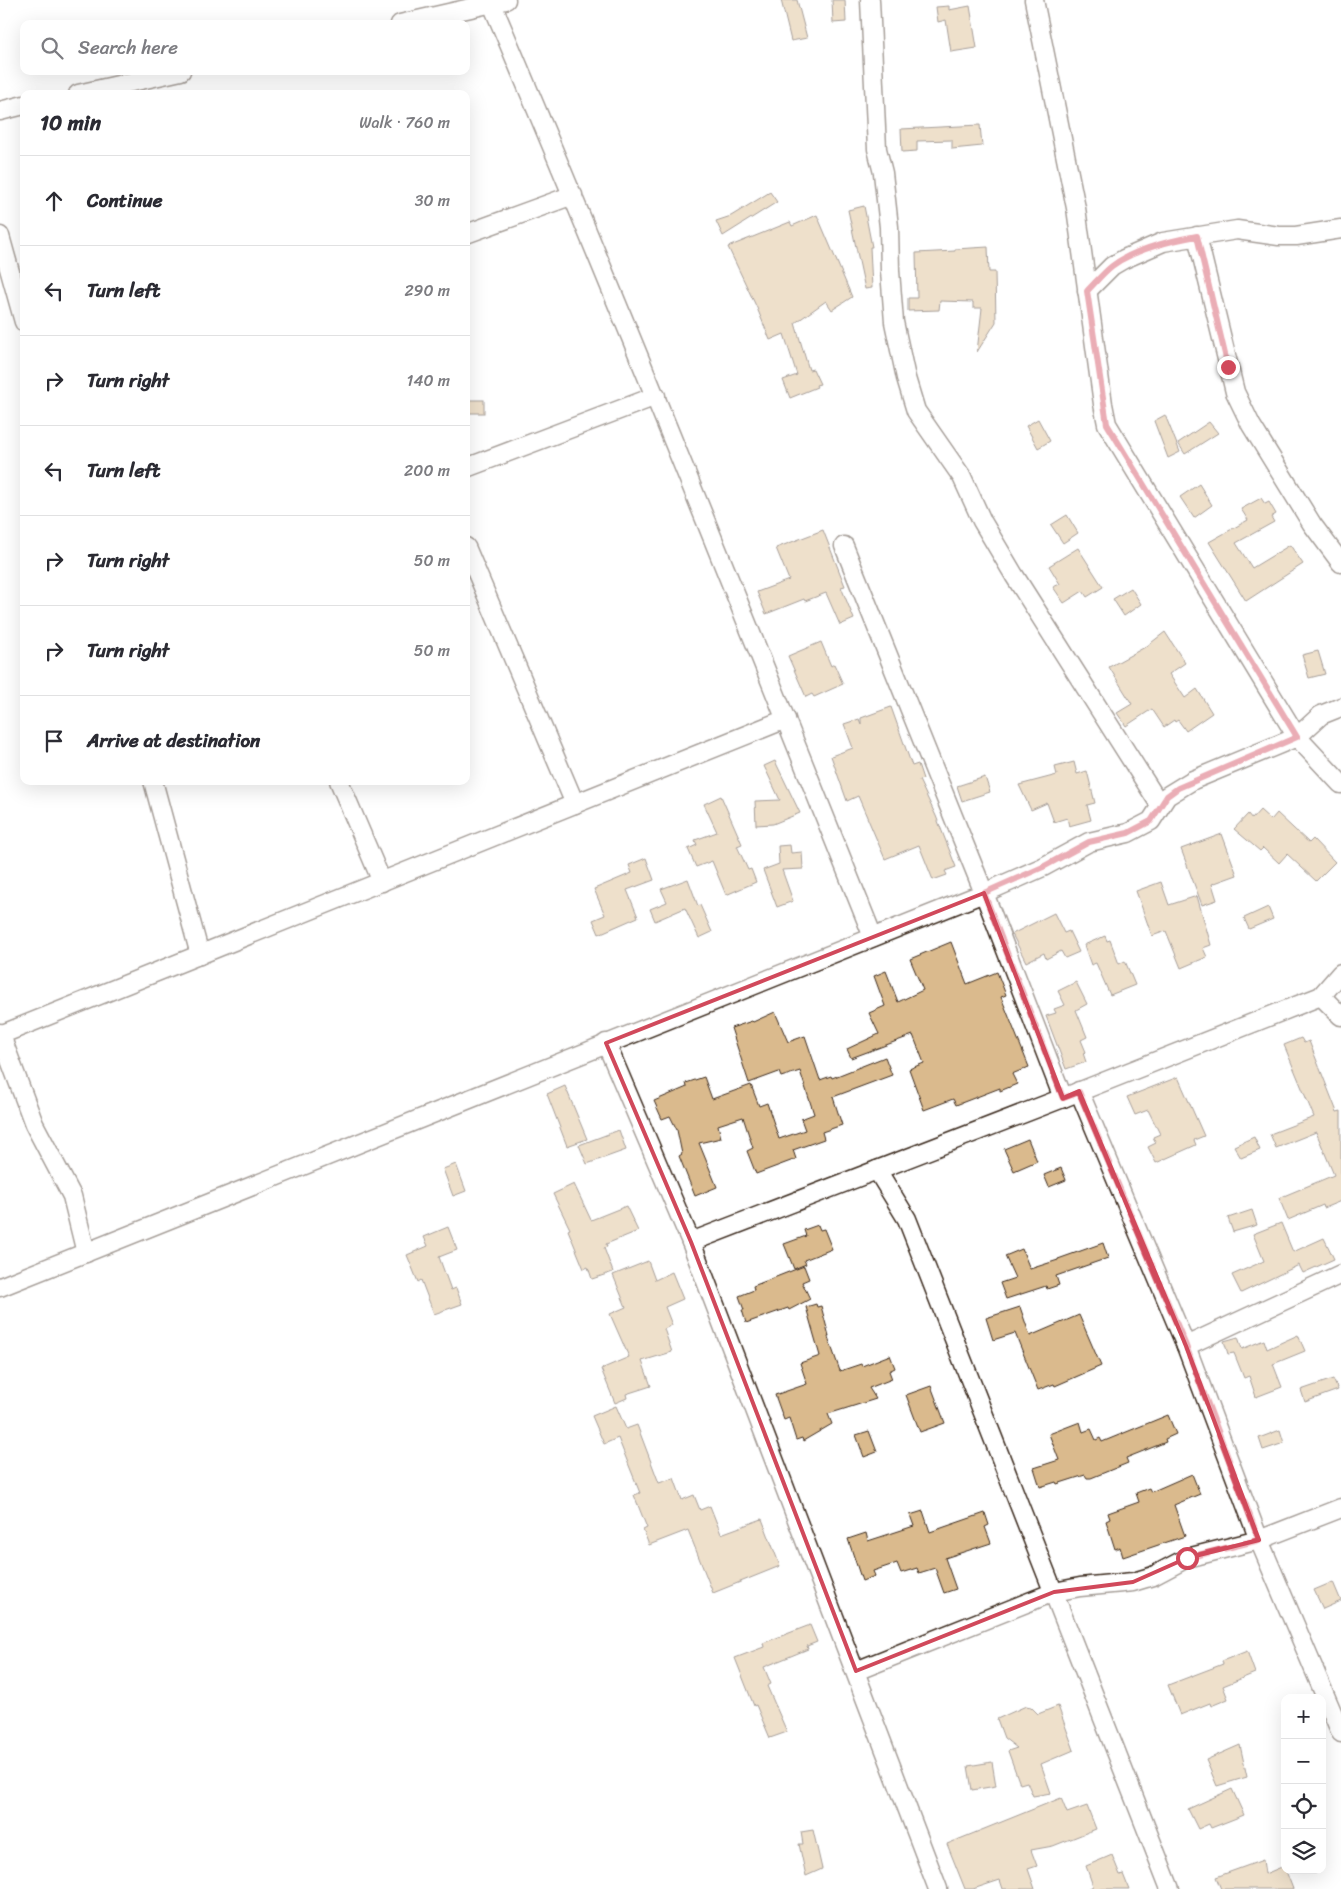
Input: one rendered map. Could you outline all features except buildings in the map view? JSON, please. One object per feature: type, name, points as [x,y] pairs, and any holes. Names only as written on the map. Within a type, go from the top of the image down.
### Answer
[{"type":"street","points":[[870,0],[877,149],[883,173],[889,227],[894,322],[906,378],[916,411],[962,477],[982,521],[1014,575],[1160,805]]},
{"type":"street","points":[[1034,0],[1076,208],[1107,424],[1297,737],[1341,784]]},
{"type":"street","points":[[418,20],[499,2],[573,195],[656,396],[873,937]]},
{"type":"street","points":[[96,90],[163,75]]},
{"type":"street","points":[[0,111],[20,107]]},
{"type":"street","points":[[470,233],[573,195]]},
{"type":"street","points":[[1087,291],[1112,266],[1163,242],[1236,230],[1279,236],[1296,236],[1341,229]]},
{"type":"street","points":[[0,236],[20,308]]},
{"type":"street","points":[[1197,236],[1235,392],[1251,425],[1312,524],[1341,563]]},
{"type":"street","points":[[470,466],[656,396]]},
{"type":"street","points":[[844,546],[984,893],[1071,1095],[1186,1346],[1259,1540],[1341,1733]]},
{"type":"street","points":[[470,556],[575,804]]},
{"type":"street","points":[[0,1287],[984,893],[1043,867],[1089,842],[1128,833],[1151,821],[1167,796],[1193,780],[1297,737],[1321,714],[1341,707]]},
{"type":"street","points":[[86,1253],[72,1196],[34,1124],[0,1034],[786,719]]},
{"type":"street","points":[[154,785],[200,955]]},
{"type":"street","points":[[341,785],[382,882]]},
{"type":"street","points":[[691,1242],[1321,996],[1341,973]]},
{"type":"street","points":[[1321,996],[1341,1016]]},
{"type":"street","points":[[606,1043],[691,1242],[938,1889]]},
{"type":"street","points":[[878,1170],[907,1219],[1170,1889]]},
{"type":"street","points":[[1186,1346],[1341,1274]]},
{"type":"street","points":[[856,1671],[1054,1592],[1080,1587],[1133,1582],[1153,1576],[1187,1558],[1259,1540],[1341,1508]]},
{"type":"highlighted area","points":[[984,893],[1063,1098],[1079,1091],[1186,1346],[1259,1540],[1187,1558],[1133,1582],[1054,1592],[856,1671],[691,1242],[606,1043]]},
{"type":"route","points":[[1187,1558],[1259,1540],[1186,1346],[1079,1092],[1063,1098],[984,893],[1043,867],[1089,842],[1128,833],[1151,821],[1167,796],[1178,788],[1297,737],[1277,707],[1191,560],[1107,424],[1087,291],[1112,266],[1124,259],[1163,242],[1197,236],[1228,367]]}]
